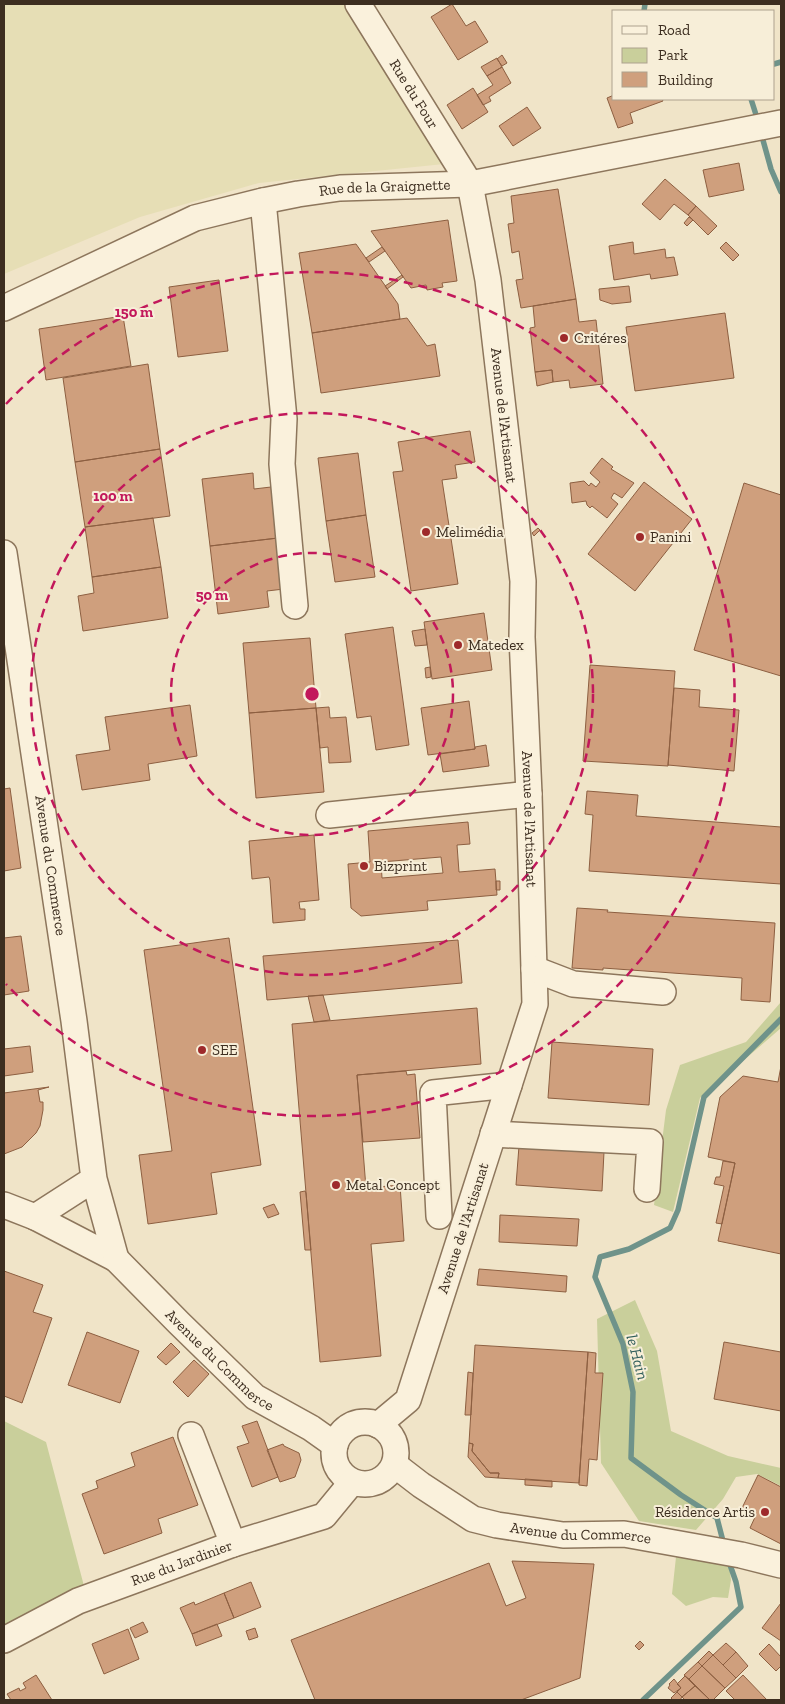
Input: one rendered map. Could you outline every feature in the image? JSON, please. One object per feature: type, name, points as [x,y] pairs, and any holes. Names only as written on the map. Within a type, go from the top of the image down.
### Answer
[{"type":"street","name":"Rue du Four","points":[[358,4],[470,184]]},
{"type":"street","name":"Rue de la Graignette","points":[[4,308],[196,218],[263,201],[340,188],[470,184],[771,126]]},
{"type":"street","name":"Avenue de l'Artisanat","points":[[378,1425],[408,1400],[535,1004],[522,637],[523,581],[488,280],[470,184]]},
{"type":"street","points":[[263,201],[284,419],[282,464],[295,606]]},
{"type":"street","name":"Avenue du Commerce","points":[[4,553],[74,1021],[94,1179],[116,1259]]},
{"type":"street","points":[[329,814],[529,794]]},
{"type":"street","points":[[534,969],[573,984],[663,992]]},
{"type":"street","points":[[438,1216],[433,1093],[509,1085]]},
{"type":"street","points":[[493,1134],[650,1142],[647,1189]]},
{"type":"street","points":[[35,1217],[94,1179]]},
{"type":"street","name":"Avenue du Commerce","points":[[4,1205],[35,1217],[116,1259],[255,1397],[311,1428],[335,1446]]},
{"type":"street","points":[[364,1422],[378,1425],[391,1436],[396,1446],[395,1465],[383,1480],[368,1485],[352,1482],[339,1471],[334,1459],[337,1439],[344,1430],[353,1424],[364,1422]]},
{"type":"street","points":[[191,1435],[233,1544]]},
{"type":"street","name":"Avenue du Commerce","points":[[395,1465],[421,1485],[474,1519],[563,1534],[624,1534],[707,1548],[781,1565]]},
{"type":"street","name":"Rue du Jardinier","points":[[4,1640],[78,1601],[233,1544],[324,1516],[352,1482]]},
{"type":"shaded area","points":[[4,4],[346,4],[444,164],[259,183],[140,217],[4,274]]},
{"type":"green space","points":[[781,1002],[781,1028],[700,1098],[673,1212],[654,1205],[666,1110],[680,1065],[746,1042]]},
{"type":"green space","points":[[635,1300],[657,1351],[671,1431],[728,1456],[781,1468],[781,1486],[757,1474],[736,1477],[723,1499],[696,1530],[639,1521],[601,1463],[597,1319]]},
{"type":"green space","points":[[4,1421],[46,1442],[84,1586],[4,1628]]},
{"type":"green space","points":[[676,1557],[729,1564],[731,1580],[728,1598],[713,1597],[686,1606],[672,1594]]},
{"type":"building","points":[[452,4],[466,26],[475,21],[488,42],[458,60],[431,17]]},
{"type":"building","points":[[502,55],[507,63],[502,66],[497,59]]},
{"type":"building","points":[[497,58],[502,67],[487,76],[481,67]]},
{"type":"building","points":[[502,67],[511,83],[489,97],[491,101],[483,105],[477,95],[493,85],[487,76]]},
{"type":"building","points":[[473,88],[488,112],[462,129],[447,105]]},
{"type":"building","points":[[612,96],[612,100],[663,101],[630,113],[633,123],[618,128],[607,98]]},
{"type":"building","points":[[527,107],[541,128],[513,146],[499,126]]},
{"type":"building","points":[[739,163],[744,190],[709,197],[703,170]]},
{"type":"building","points":[[665,179],[696,206],[688,215],[674,204],[660,220],[642,204]]},
{"type":"building","points":[[558,189],[576,299],[521,308],[516,280],[523,279],[519,251],[512,253],[508,224],[514,223],[511,196]]},
{"type":"building","points":[[696,206],[717,226],[708,235],[688,215]]},
{"type":"building","points":[[689,217],[693,220],[687,226],[684,223]]},
{"type":"building","points":[[448,220],[457,281],[442,283],[443,287],[427,290],[426,285],[411,288],[371,231]]},
{"type":"building","points":[[633,242],[634,254],[665,249],[666,258],[674,257],[678,275],[651,279],[650,274],[614,280],[609,246]]},
{"type":"building","points":[[726,242],[739,255],[733,261],[720,248]]},
{"type":"building","points":[[356,244],[398,304],[400,319],[312,333],[299,253]]},
{"type":"building","points":[[382,247],[385,251],[369,262],[366,258]]},
{"type":"building","points":[[402,275],[403,277],[387,289],[385,286]]},
{"type":"building","points":[[219,280],[228,351],[178,357],[169,287]]},
{"type":"building","points":[[629,286],[631,302],[612,304],[600,300],[599,289]]},
{"type":"building","name":"Critéres","points":[[576,299],[579,322],[596,320],[603,384],[570,388],[569,380],[553,382],[552,370],[535,372],[530,328],[535,327],[533,306]]},
{"type":"building","points":[[725,313],[734,378],[635,391],[626,327]]},
{"type":"building","points":[[123,316],[131,366],[46,380],[39,329]]},
{"type":"building","points":[[407,318],[427,346],[435,344],[440,376],[321,393],[312,333]]},
{"type":"building","points":[[148,364],[160,449],[75,462],[63,378]]},
{"type":"building","points":[[552,370],[553,382],[537,386],[535,372]]},
{"type":"building","name":"Melimédia","points":[[470,431],[475,462],[455,465],[457,478],[442,480],[458,584],[411,591],[393,472],[403,471],[398,442]]},
{"type":"building","points":[[160,449],[170,516],[85,527],[75,462]]},
{"type":"building","points":[[358,453],[366,515],[326,521],[318,458]]},
{"type":"building","points":[[602,458],[613,467],[611,469],[634,483],[622,498],[614,493],[611,498],[618,504],[607,518],[592,506],[590,508],[586,501],[572,503],[570,483],[584,481],[589,486],[591,483],[596,487],[600,482],[590,473]]},
{"type":"building","points":[[253,473],[254,489],[271,487],[278,538],[210,546],[202,479]]},
{"type":"building","name":"Panini","points":[[644,482],[692,519],[635,591],[588,554]]},
{"type":"building","points":[[744,483],[781,495],[781,676],[694,650]]},
{"type":"building","points":[[366,515],[375,577],[335,582],[326,521]]},
{"type":"building","points":[[153,518],[161,567],[92,577],[85,527]]},
{"type":"building","points":[[538,528],[540,530],[534,536],[532,533]]},
{"type":"building","points":[[278,538],[284,589],[267,591],[269,607],[218,614],[210,546]]},
{"type":"building","points":[[161,567],[168,618],[83,631],[78,596],[94,593],[92,577]]},
{"type":"building","name":"Matedex","points":[[484,613],[492,670],[432,679],[424,622]]},
{"type":"building","points":[[393,627],[409,745],[376,750],[371,716],[357,718],[345,634]]},
{"type":"building","points":[[425,629],[427,645],[415,646],[412,631]]},
{"type":"building","points":[[310,638],[316,708],[249,713],[243,643]]},
{"type":"building","points":[[590,665],[675,671],[668,766],[583,761]]},
{"type":"building","points":[[430,667],[431,677],[426,678],[425,668]]},
{"type":"building","points":[[674,688],[700,690],[699,707],[739,710],[734,771],[668,765]]},
{"type":"building","points":[[469,701],[475,749],[428,755],[421,708]]},
{"type":"building","points":[[190,705],[197,756],[148,764],[150,780],[82,790],[76,755],[110,750],[105,717]]},
{"type":"building","points":[[329,707],[330,718],[346,717],[351,762],[329,763],[328,747],[320,748],[316,708]]},
{"type":"building","points":[[316,708],[324,792],[256,798],[249,713]]},
{"type":"building","points":[[486,745],[489,766],[443,772],[440,754],[475,749],[475,747]]},
{"type":"building","points":[[10,788],[21,868],[4,871],[4,789]]},
{"type":"building","points":[[587,791],[638,795],[636,816],[781,827],[781,884],[589,871],[593,815],[585,814]]},
{"type":"building","name":"Bizprint","points":[[468,822],[470,844],[457,845],[459,872],[495,869],[497,895],[427,901],[428,910],[361,916],[351,908],[348,864],[370,862],[368,831]],"holes":[[[441,857],[443,873],[382,878],[381,862]]]},
{"type":"building","points":[[314,835],[319,900],[299,902],[300,909],[305,909],[305,920],[273,923],[270,880],[269,877],[252,879],[249,841]]},
{"type":"building","points":[[496,881],[500,881],[500,890],[496,890]]},
{"type":"building","points":[[577,908],[608,910],[607,912],[775,923],[770,1002],[741,1000],[742,978],[603,968],[603,970],[572,968]]},
{"type":"building","points":[[21,936],[29,991],[4,995],[4,938]]},
{"type":"building","name":"SEE","points":[[229,938],[261,1165],[211,1173],[217,1214],[148,1224],[139,1155],[172,1151],[144,950]]},
{"type":"building","points":[[458,940],[462,983],[267,1000],[263,956]]},
{"type":"building","points":[[323,995],[330,1020],[314,1022],[308,996]]},
{"type":"building","name":"Metal Concept","points":[[477,1008],[481,1064],[357,1075],[366,1188],[400,1185],[404,1241],[371,1244],[381,1356],[320,1362],[292,1024]]},
{"type":"building","points":[[552,1042],[653,1049],[649,1105],[548,1098]]},
{"type":"building","points":[[30,1046],[33,1072],[4,1076],[4,1049]]},
{"type":"building","points":[[781,1066],[781,1254],[718,1241],[735,1163],[708,1157],[720,1097],[743,1076],[778,1082]]},
{"type":"building","points":[[406,1071],[407,1075],[415,1074],[420,1138],[363,1142],[357,1075]]},
{"type":"building","points":[[49,1087],[38,1090],[40,1102],[43,1102],[43,1110],[40,1126],[36,1133],[22,1147],[4,1154],[4,1093]]},
{"type":"building","points":[[519,1146],[604,1152],[602,1191],[516,1185]]},
{"type":"building","points":[[723,1161],[735,1163],[722,1224],[716,1223],[724,1186],[714,1184],[716,1177],[720,1177]]},
{"type":"building","points":[[305,1191],[311,1250],[305,1250],[300,1192]]},
{"type":"building","points":[[274,1204],[279,1214],[268,1218],[263,1208]]},
{"type":"building","points":[[500,1215],[579,1219],[577,1246],[499,1242]]},
{"type":"building","points":[[479,1269],[567,1276],[566,1292],[477,1285]]},
{"type":"building","points":[[4,1271],[43,1285],[33,1312],[52,1318],[22,1403],[4,1396]]},
{"type":"building","points":[[87,1332],[139,1351],[120,1403],[68,1385]]},
{"type":"building","points":[[724,1342],[781,1352],[781,1411],[714,1399]]},
{"type":"building","points":[[171,1343],[180,1352],[166,1365],[157,1357]]},
{"type":"building","points":[[475,1345],[588,1352],[579,1483],[498,1478],[499,1473],[490,1473],[472,1451],[473,1444],[469,1443]]},
{"type":"building","points":[[588,1352],[596,1353],[595,1373],[603,1373],[597,1460],[589,1459],[587,1486],[579,1485],[579,1483]]},
{"type":"building","points":[[194,1360],[209,1374],[188,1397],[173,1382]]},
{"type":"building","points":[[468,1372],[473,1373],[471,1415],[465,1415]]},
{"type":"building","points":[[257,1421],[278,1477],[252,1487],[237,1447],[249,1443],[242,1426]]},
{"type":"building","points":[[173,1437],[198,1505],[158,1519],[162,1533],[104,1554],[82,1494],[98,1488],[96,1481],[135,1466],[131,1453]]},
{"type":"building","points":[[469,1443],[473,1444],[472,1451],[490,1473],[499,1473],[498,1478],[485,1477],[468,1457]]},
{"type":"building","points":[[283,1444],[299,1453],[301,1460],[295,1477],[280,1482],[267,1450]]},
{"type":"building","name":"Résidence Artis","points":[[758,1475],[781,1487],[781,1544],[750,1528],[756,1515],[742,1508]]},
{"type":"building","points":[[525,1479],[552,1481],[552,1487],[525,1485]]},
{"type":"building","points":[[512,1561],[594,1564],[580,1678],[521,1700],[315,1700],[291,1640],[489,1563],[506,1606],[526,1598]]},
{"type":"building","points":[[251,1582],[261,1607],[234,1618],[224,1593]]},
{"type":"building","points":[[224,1593],[234,1618],[192,1634],[180,1608],[194,1602],[195,1605]]},
{"type":"building","points":[[781,1603],[781,1641],[762,1628]]},
{"type":"building","points":[[143,1622],[148,1632],[135,1638],[130,1628]]},
{"type":"building","points":[[217,1624],[222,1636],[196,1646],[192,1634]]},
{"type":"building","points":[[255,1628],[258,1637],[249,1640],[246,1631]]},
{"type":"building","points":[[128,1629],[139,1659],[104,1674],[92,1644]]},
{"type":"building","points":[[640,1641],[644,1645],[639,1650],[635,1646]]},
{"type":"building","points":[[726,1643],[736,1652],[723,1665],[713,1655]]},
{"type":"building","points":[[769,1644],[781,1657],[781,1666],[776,1671],[759,1654]]},
{"type":"building","points":[[709,1651],[713,1655],[702,1666],[698,1662]]},
{"type":"building","points":[[736,1652],[748,1666],[736,1678],[723,1665]]},
{"type":"building","points":[[713,1655],[736,1678],[725,1688],[702,1666]]},
{"type":"building","points":[[698,1662],[702,1666],[689,1679],[684,1675]]},
{"type":"building","points":[[702,1666],[725,1688],[713,1700],[710,1700],[689,1679]]},
{"type":"building","points":[[36,1675],[52,1700],[11,1700],[7,1694],[19,1688],[20,1691],[26,1688],[23,1683]]},
{"type":"building","points":[[743,1675],[767,1700],[735,1700],[726,1691]]},
{"type":"building","points":[[685,1676],[695,1686],[682,1697],[677,1692],[681,1688],[677,1684]]},
{"type":"building","points":[[674,1679],[681,1688],[674,1693],[668,1688]]},
{"type":"building","points":[[695,1686],[710,1700],[685,1700],[682,1697]]},
{"type":"building","points":[[677,1692],[682,1697],[680,1700],[673,1700],[671,1698]]},
{"type":"waterway","name":"le Hain","points":[[644,10],[645,4]]},
{"type":"waterway","points":[[775,64],[781,62]]},
{"type":"waterway","name":"le Hain","points":[[751,100],[758,121]]},
{"type":"waterway","name":"le Hain","points":[[761,133],[771,169],[781,192]]},
{"type":"waterway","name":"le Hain","points":[[724,1545],[717,1518],[681,1495],[631,1458],[633,1392],[623,1344],[595,1277],[600,1257],[629,1249],[670,1228],[678,1210],[704,1097],[781,1019]]},
{"type":"waterway","name":"le Hain","points":[[643,1700],[741,1607],[736,1582],[728,1559]]},
{"type":"place","name":"Critéres","points":[[564,338]]},
{"type":"place","name":"Melimédia","points":[[426,532]]},
{"type":"place","name":"Panini","points":[[640,537]]},
{"type":"place","name":"Matedex","points":[[458,645]]},
{"type":"place","name":"Bizprint","points":[[364,866]]},
{"type":"place","name":"SEE","points":[[202,1050]]},
{"type":"place","name":"Metal Concept","points":[[336,1185]]},
{"type":"place","name":"Résidence Artis","points":[[765,1512]]}]
